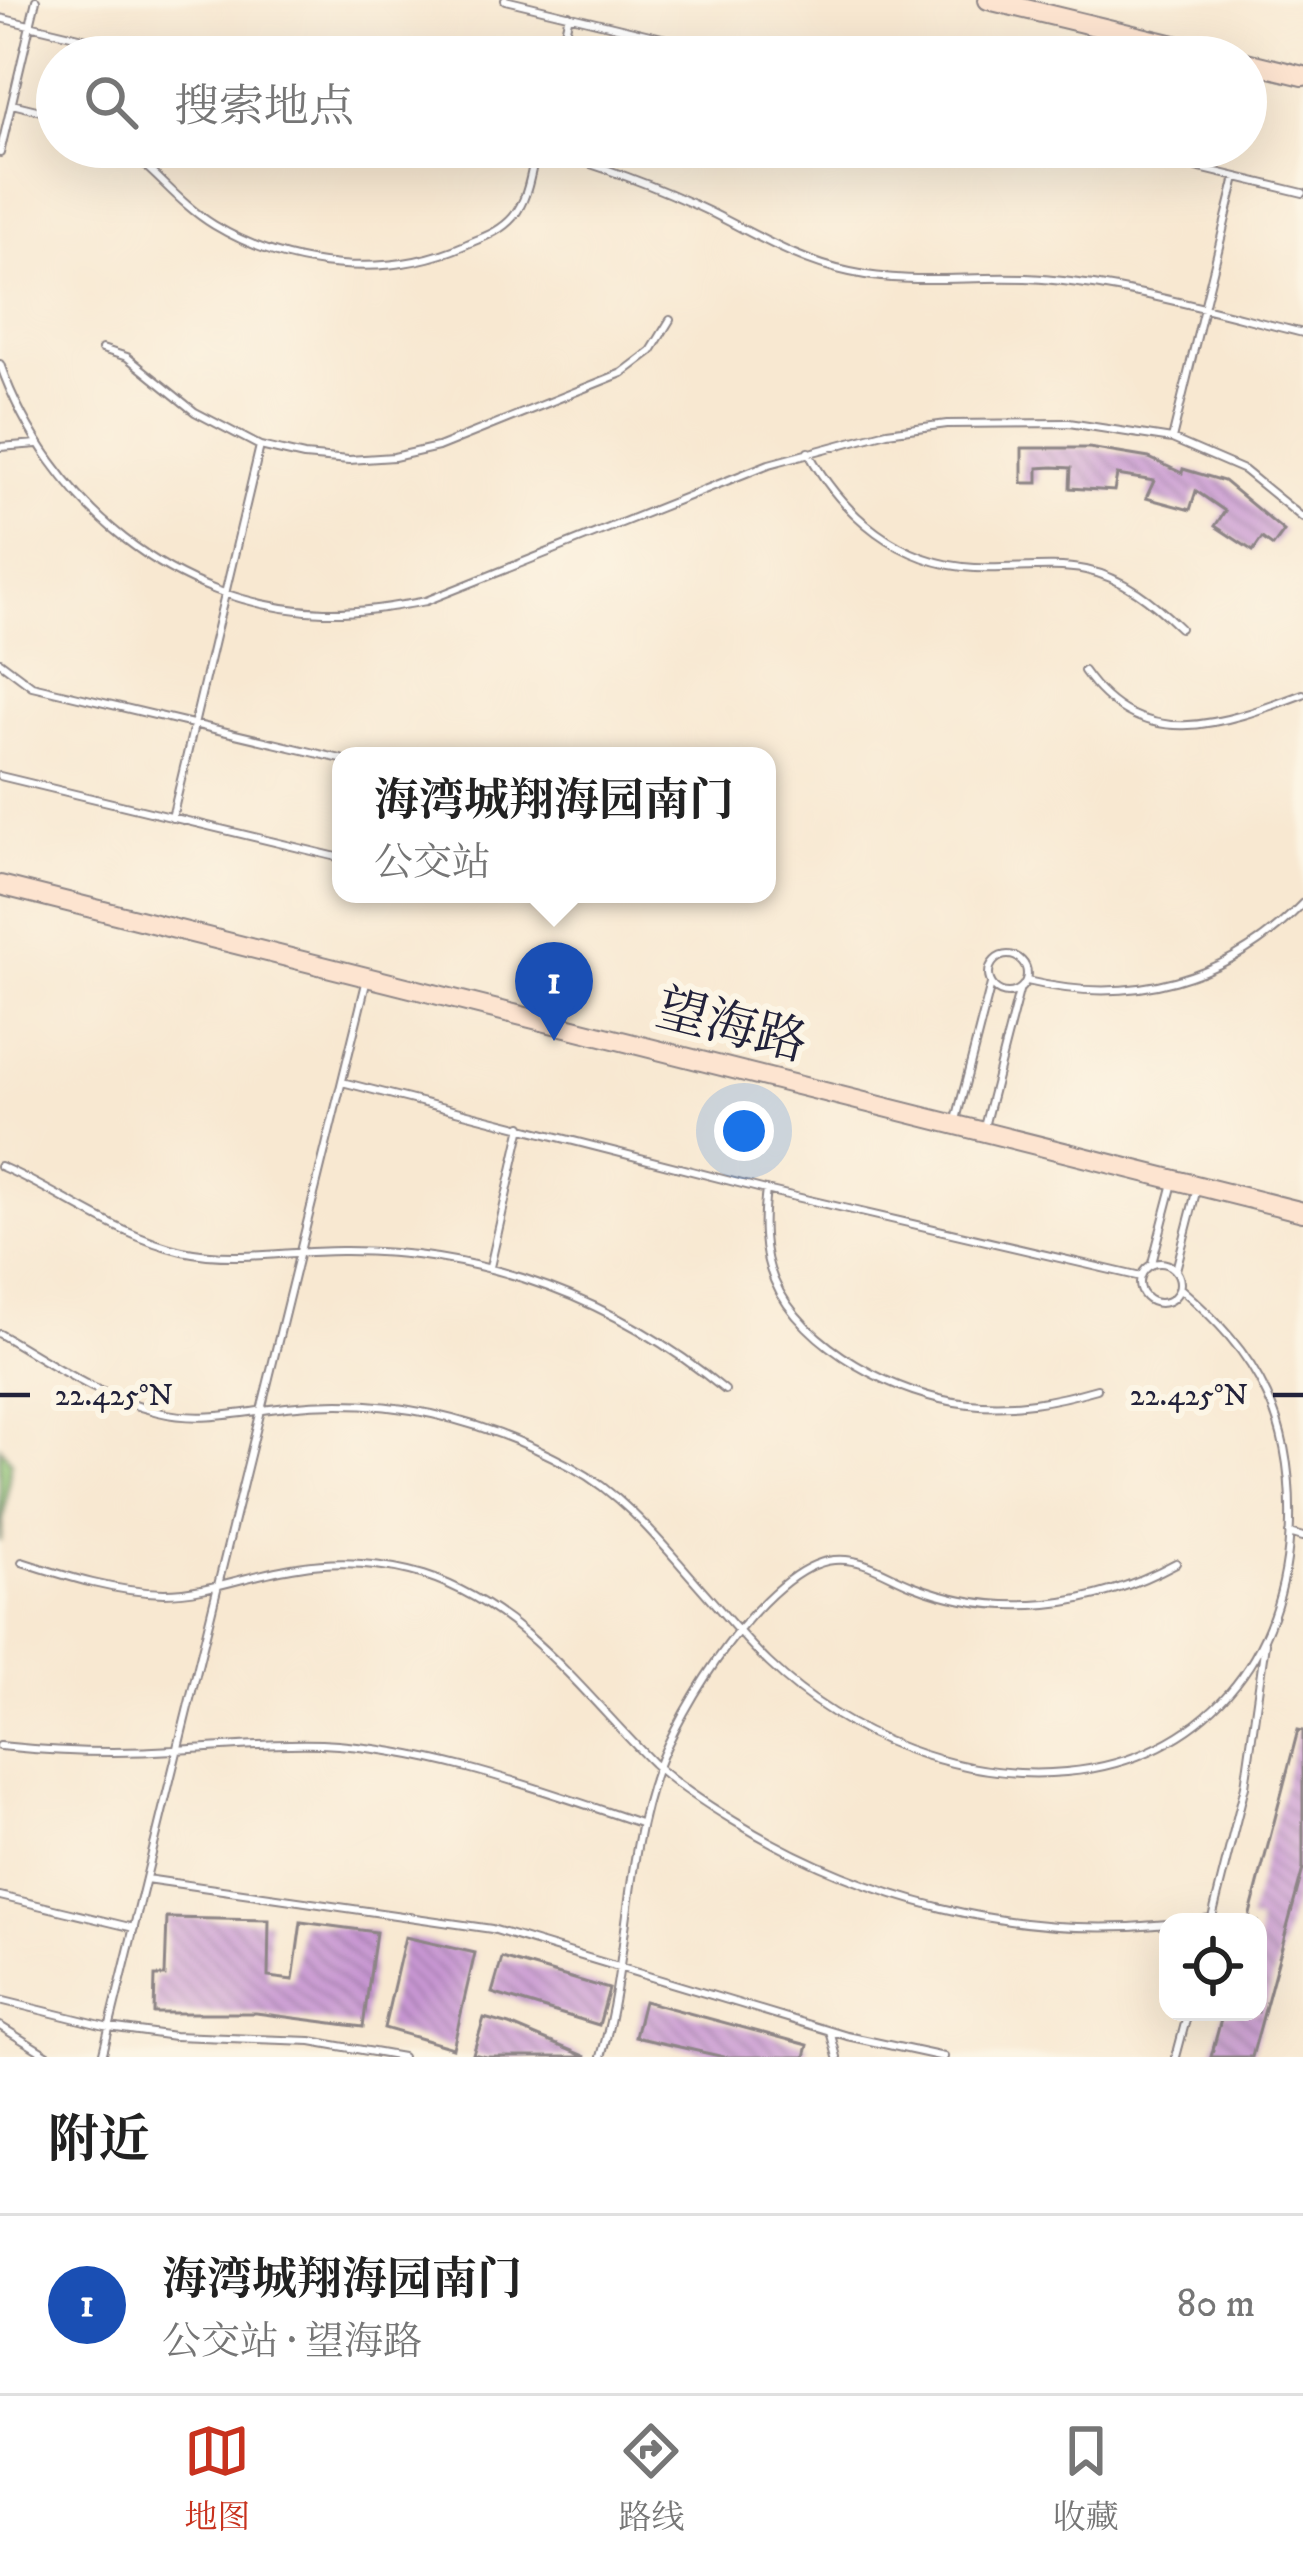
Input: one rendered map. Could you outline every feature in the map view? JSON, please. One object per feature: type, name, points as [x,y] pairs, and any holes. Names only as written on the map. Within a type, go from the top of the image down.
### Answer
[{"type":"street","points":[[988,0],[1137,36]]},
{"type":"street","points":[[1267,67],[1303,76]]},
{"type":"street","name":"望海路","points":[[0,885],[1303,1212]]},
{"type":"lane","points":[[0,153],[36,0]]},
{"type":"lane","points":[[505,0],[653,36]]},
{"type":"lane","points":[[564,36],[569,16]]},
{"type":"lane","points":[[0,17],[76,36]]},
{"type":"lane","points":[[12,104],[36,110]]},
{"type":"lane","points":[[149,168],[182,203],[253,244],[333,264],[374,265],[456,249],[497,231],[518,210],[530,168]]},
{"type":"lane","points":[[600,168],[655,186],[808,261],[852,273],[897,279],[1041,279],[1138,292],[1303,333]]},
{"type":"lane","points":[[1199,168],[1303,193]]},
{"type":"lane","points":[[1172,440],[1236,177]]},
{"type":"lane","points":[[102,349],[128,357],[195,412],[260,446],[349,460],[438,447],[622,373],[651,351],[670,320]]},
{"type":"lane","points":[[0,364],[14,404],[37,444],[77,498],[121,538],[171,570],[225,594],[274,606],[325,612],[426,601],[808,452],[886,432],[1008,421],[1069,423],[1172,440],[1244,470],[1303,518]]},
{"type":"lane","points":[[0,447],[37,444]]},
{"type":"lane","points":[[172,818],[260,446]]},
{"type":"lane","points":[[808,452],[841,502],[862,523],[914,554],[973,568],[1055,566],[1091,571],[1154,603],[1180,628]]},
{"type":"lane","points":[[0,662],[32,686],[332,758]]},
{"type":"lane","points":[[1084,670],[1101,695],[1124,713],[1152,724],[1182,726],[1222,719],[1303,694]]},
{"type":"lane","points":[[0,776],[332,856]]},
{"type":"lane","points":[[1027,981],[1101,992],[1149,989],[1196,977],[1240,956],[1279,928],[1303,903]]},
{"type":"lane","points":[[955,1124],[991,984],[991,965],[1007,955],[1024,962],[1027,981],[1019,991],[983,1131]]},
{"type":"lane","points":[[102,2057],[368,975]]},
{"type":"lane","points":[[991,984],[1000,992],[1019,991]]},
{"type":"lane","points":[[341,1082],[766,1190],[1141,1277]]},
{"type":"lane","points":[[490,1267],[522,1126]]},
{"type":"lane","points":[[0,1166],[105,1222],[180,1251],[240,1258],[395,1252],[490,1267],[563,1290],[632,1323],[725,1390]]},
{"type":"lane","points":[[1141,1277],[1152,1265],[1174,1179]]},
{"type":"lane","points":[[0,1334],[89,1389],[161,1413],[225,1418],[283,1407],[362,1404],[450,1416],[521,1439],[589,1476],[638,1517],[770,1664],[843,1718],[926,1755],[1015,1772],[1097,1768],[1166,1744],[1224,1700],[1266,1640],[1279,1606],[1289,1533],[1290,1486],[1283,1440],[1268,1396],[1231,1337],[1180,1288],[1175,1270],[1198,1185]]},
{"type":"lane","points":[[766,1190],[763,1235],[774,1280],[784,1300],[813,1332],[847,1359],[885,1381],[968,1404],[1034,1403],[1097,1389]]},
{"type":"lane","points":[[1152,1265],[1175,1270]]},
{"type":"lane","points":[[1141,1277],[1145,1297],[1155,1303],[1175,1298],[1180,1288]]},
{"type":"lane","points":[[1289,1533],[1303,1537]]},
{"type":"lane","points":[[601,2057],[622,1968],[640,1823],[657,1767],[706,1673],[792,1576],[812,1565],[857,1561],[942,1596],[1045,1606],[1113,1592],[1176,1562]]},
{"type":"lane","points":[[22,1562],[118,1588],[167,1593],[340,1563],[424,1575],[500,1612],[533,1638],[657,1767],[766,1841],[886,1893],[950,1911],[1080,1927],[1159,1924]]},
{"type":"lane","points":[[1213,1913],[1245,1786],[1266,1640]]},
{"type":"lane","points":[[0,1746],[110,1753],[250,1743],[396,1751],[467,1766],[640,1823]]},
{"type":"lane","points":[[146,1879],[470,1925],[558,1946],[830,2031],[944,2057]]},
{"type":"lane","points":[[0,1896],[134,1928]]},
{"type":"lane","points":[[0,2000],[109,2027],[174,2036],[311,2041],[402,2057]]},
{"type":"lane","points":[[1176,2057],[1186,2021]]},
{"type":"lane","points":[[0,2026],[50,2057]]},
{"type":"lane","points":[[830,2031],[837,2057]]},
{"type":"green space","points":[[0,1446],[11,1461],[0,1542]]},
{"type":"building","points":[[1022,448],[1089,448],[1149,458],[1182,473],[1183,469],[1224,481],[1284,531],[1273,546],[1262,538],[1253,551],[1215,526],[1225,511],[1196,491],[1190,510],[1146,498],[1154,481],[1117,475],[1114,491],[1070,488],[1071,468],[1053,467],[1038,468],[1038,483],[1022,483]]},
{"type":"building","points":[[1298,1730],[1303,1731],[1303,1869],[1267,2002],[1267,1913],[1250,1913]]},
{"type":"building","points":[[167,1918],[269,1920],[268,1977],[293,1980],[301,1922],[376,1932],[363,2027],[256,2013],[154,2013],[155,1976],[165,1976]]},
{"type":"building","points":[[405,1937],[475,1953],[453,2048],[384,2028]]},
{"type":"building","points":[[502,1958],[609,1989],[599,2025],[492,1993]]},
{"type":"building","points":[[644,2001],[808,2045],[805,2057],[724,2057],[635,2037]]},
{"type":"building","points":[[484,2018],[510,2025],[586,2057],[473,2054]]},
{"type":"building","points":[[1221,2021],[1262,2021],[1252,2057],[1211,2057]]},
{"type":"place","name":"海湾城翔海园南门","points":[[554,1041]]}]
